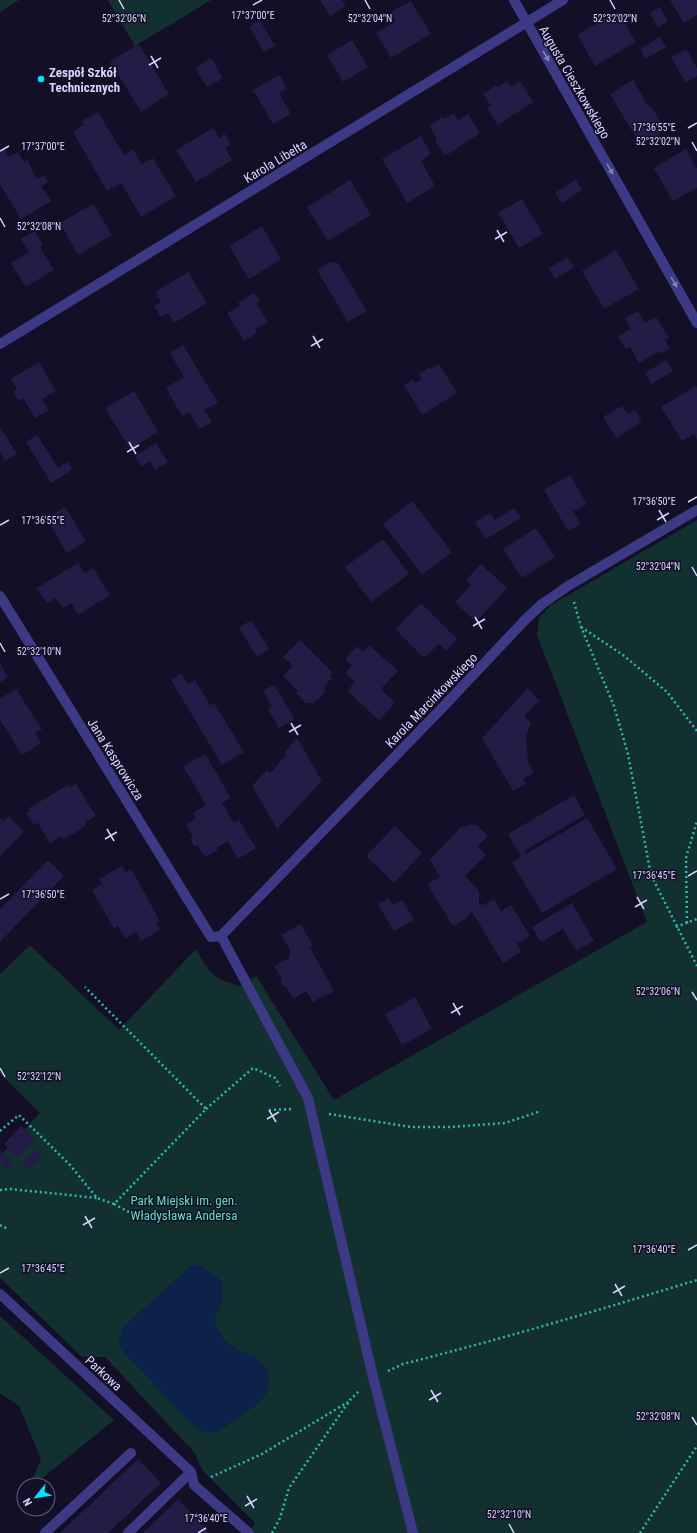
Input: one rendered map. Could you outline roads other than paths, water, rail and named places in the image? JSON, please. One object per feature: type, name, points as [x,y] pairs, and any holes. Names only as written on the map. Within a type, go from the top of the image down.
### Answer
[{"type":"street","name":"Augusta Cieszkowskiego","points":[[514,0],[697,323]]},
{"type":"street","name":"Karola Libelta","points":[[0,344],[563,0]]},
{"type":"street","name":"Karola Marcinkowskiego","points":[[216,936],[442,708],[542,604],[568,586],[697,510]]},
{"type":"street","name":"Jana Kasprowicza","points":[[0,596],[216,936],[308,1098],[373,1377],[412,1533]]},
{"type":"street","name":"Parkowa","points":[[0,1294],[191,1472]]},
{"type":"street","points":[[45,1533],[131,1452]]},
{"type":"street","points":[[191,1472],[194,1484],[249,1533]]},
{"type":"street","points":[[128,1533],[191,1472]]},
{"type":"water","points":[[192,1265],[201,1266],[213,1273],[222,1283],[223,1296],[220,1308],[215,1317],[216,1324],[221,1334],[227,1342],[238,1350],[255,1356],[268,1369],[269,1380],[267,1391],[262,1401],[217,1432],[203,1432],[189,1422],[120,1348],[119,1337],[123,1327]]},
{"type":"place","name":"Zespół Szkół Technicznych","points":[[41,79]]},
{"type":"park label","name":"Park Miejski im. gen. Władysława Andersa","points":[[184,1208]]}]
